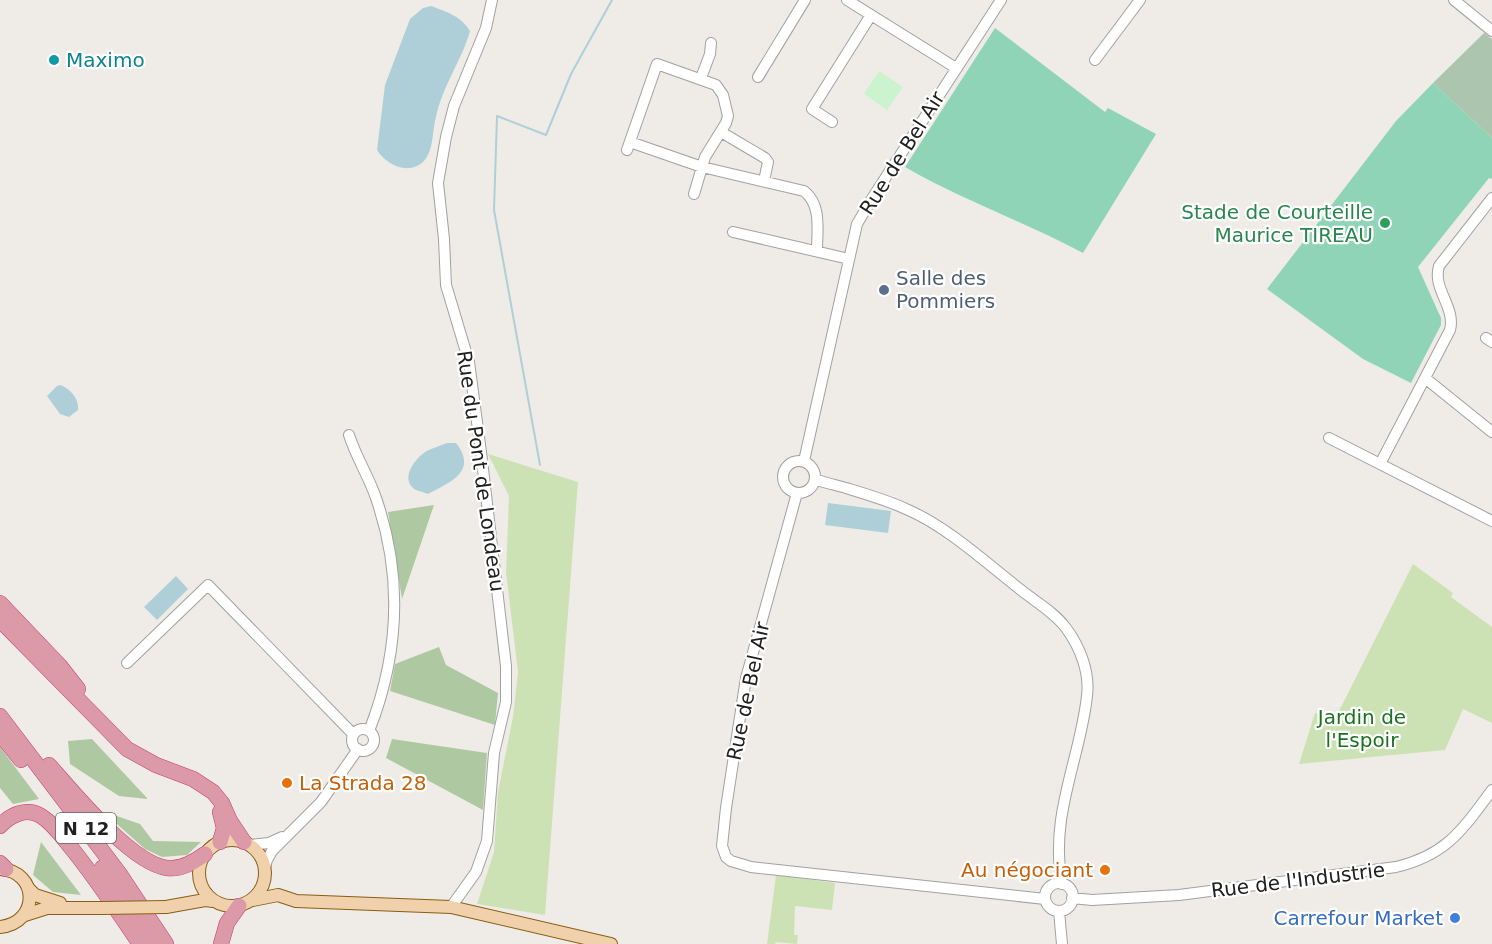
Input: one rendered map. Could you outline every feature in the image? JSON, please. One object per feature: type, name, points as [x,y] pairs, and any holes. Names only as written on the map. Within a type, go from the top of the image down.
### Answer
[{"type":"highway","points":[[0,603],[60,666],[93,714]]},
{"type":"highway","points":[[0,620],[128,749],[139,757],[193,779],[213,792],[222,803],[230,821],[247,843]]},
{"type":"highway","name":"N 12","points":[[0,711],[102,824],[148,862],[167,868],[181,867],[205,854]]},
{"type":"highway","name":"N 12","points":[[0,716],[119,873],[166,944]]},
{"type":"highway","name":"N 12","points":[[0,734],[87,846],[153,944]]},
{"type":"highway","points":[[213,792],[224,828],[220,842]]},
{"type":"highway","name":"N 12","points":[[0,826],[10,816],[28,812],[40,815],[59,832],[87,867],[140,944]]},
{"type":"highway","points":[[220,944],[227,923],[246,903]]},
{"type":"main road","points":[[213,901],[207,895],[200,879],[200,866],[205,854],[220,842],[228,840],[247,843],[259,853],[275,885],[304,901]]},
{"type":"main road","points":[[2,867],[20,876],[35,895],[73,906]]},
{"type":"main road","points":[[246,903],[262,888],[266,870]]},
{"type":"main road","points":[[166,907],[190,896],[200,879]]},
{"type":"main road","points":[[25,915],[30,898],[29,889]]},
{"type":"main road","points":[[0,927],[18,922],[25,915],[40,909],[73,906],[166,907],[206,900],[230,907],[278,895],[296,901],[339,904],[451,907],[611,944]]},
{"type":"street","name":"Rue du Pont de Londeau","points":[[451,907],[476,872],[487,842],[494,753],[506,702],[506,666],[481,452],[469,362],[446,285],[438,183],[453,106],[486,28],[492,0]]},
{"type":"street","points":[[758,77],[805,0]]},
{"type":"street","points":[[847,0],[956,68]]},
{"type":"street","name":"Rue de Bel Air","points":[[804,461],[857,224],[1001,0]]},
{"type":"street","points":[[1095,60],[1140,0]]},
{"type":"street","points":[[1454,0],[1492,30]]},
{"type":"street","points":[[832,122],[812,109],[871,15]]},
{"type":"street","points":[[701,78],[710,54],[711,43]]},
{"type":"street","points":[[694,194],[702,167],[705,157],[726,123],[728,116],[723,95],[716,85],[657,64],[628,146],[702,167],[797,188],[810,196],[817,211],[817,251]]},
{"type":"street","points":[[721,132],[768,162],[764,181]]},
{"type":"street","points":[[1380,464],[1452,322],[1437,278],[1438,266],[1492,198]]},
{"type":"street","points":[[733,232],[849,259]]},
{"type":"street","points":[[1425,378],[1492,432]]},
{"type":"street","points":[[349,435],[375,496],[385,527],[393,573],[390,662],[383,693],[369,731]]},
{"type":"street","points":[[1329,438],[1492,521]]},
{"type":"street","points":[[804,461],[812,466],[815,479],[814,484],[807,491],[797,493],[788,488],[784,475],[789,465],[804,461]]},
{"type":"street","points":[[815,479],[906,508],[924,518],[965,546],[1046,609],[1064,626],[1074,640],[1087,676],[1088,694],[1067,784],[1058,861],[1049,887],[1045,899],[1051,909],[1059,911],[1067,908],[1072,898],[1070,889],[1062,884],[1049,887]]},
{"type":"street","name":"Rue de Bel Air","points":[[797,493],[746,678],[726,808],[722,846],[726,857],[750,867],[1045,899]]},
{"type":"street","points":[[128,663],[208,585],[353,734]]},
{"type":"street","points":[[358,730],[369,731],[372,736],[372,745],[367,750],[358,749],[352,743],[353,734],[358,730]]},
{"type":"street","points":[[266,870],[269,855],[321,802],[358,749]]},
{"type":"street","name":"Rue de l'Industrie","points":[[1072,898],[1092,900],[1179,894],[1396,867],[1412,863],[1440,849],[1460,833],[1492,789]]},
{"type":"street","points":[[247,843],[269,843],[291,833]]},
{"type":"street","points":[[1058,861],[1062,884]]},
{"type":"street","points":[[1059,911],[1062,944]]},
{"type":"green space","points":[[995,28],[1105,112],[1108,108],[1156,134],[1083,253],[905,167]]},
{"type":"green space","points":[[1484,33],[1492,39],[1492,138],[1433,83]]},
{"type":"green space","points":[[879,71],[903,87],[887,110],[864,94]]},
{"type":"green space","name":"Stade de Courteille Maurice TIREAU","points":[[1433,83],[1492,138],[1492,179],[1489,178],[1418,267],[1441,318],[1441,325],[1411,383],[1363,359],[1267,289],[1396,121]]},
{"type":"green space","points":[[488,454],[578,482],[545,915],[477,904],[494,852],[498,792],[513,717],[518,672],[506,572],[509,496]]},
{"type":"green space","points":[[434,505],[402,599],[388,512]]},
{"type":"green space","name":"Jardin de l'Espoir","points":[[1413,564],[1453,593],[1451,597],[1492,627],[1492,723],[1463,709],[1445,750],[1299,764],[1315,713],[1336,717]]},
{"type":"green space","points":[[439,647],[446,665],[498,693],[495,725],[390,691],[395,664]]},
{"type":"green space","points":[[92,739],[147,799],[119,796],[70,764],[68,741]]},
{"type":"green space","points":[[392,739],[487,753],[483,810],[386,758]]},
{"type":"green space","points":[[0,747],[39,799],[13,804],[0,788]]},
{"type":"green space","points":[[108,813],[140,824],[153,841],[201,842],[187,855],[162,857],[145,849],[109,817]]},
{"type":"green space","points":[[41,842],[81,895],[53,892],[33,875]]},
{"type":"green space","points":[[776,875],[835,883],[832,910],[795,906],[794,935],[798,935],[797,944],[776,942],[767,944]]},
{"type":"water","points":[[431,6],[458,18],[470,31],[439,106],[427,157],[412,168],[398,167],[386,160],[377,150],[385,85],[410,19],[423,8]]},
{"type":"water","points":[[61,385],[71,392],[77,402],[78,410],[69,417],[60,414],[47,396]]},
{"type":"water","points":[[447,443],[456,443],[462,453],[463,468],[459,474],[428,494],[414,489],[408,480],[413,464],[425,452]]},
{"type":"water","points":[[828,503],[891,511],[888,533],[825,525]]},
{"type":"water","points":[[176,576],[188,589],[157,620],[144,607]]},
{"type":"waterway","points":[[540,465],[494,210],[497,116],[546,135],[571,74],[612,0]]},
{"type":"place","name":"Maximo","points":[[54,60]]},
{"type":"place","name":"Stade de Courteille Maurice TIREAU","points":[[1385,223]]},
{"type":"place","name":"Salle des Pommiers","points":[[884,290]]},
{"type":"place","name":"La Strada 28","points":[[287,783]]},
{"type":"place","name":"Au négociant","points":[[1105,870]]},
{"type":"place","name":"Carrefour Market","points":[[1455,918]]}]
